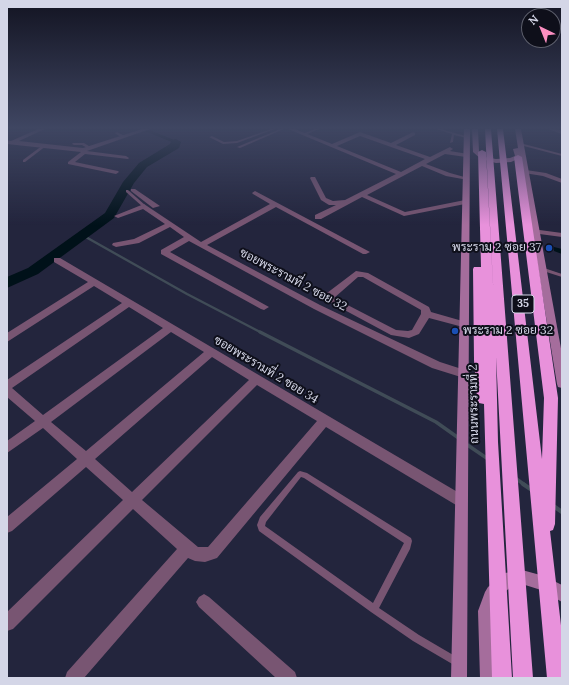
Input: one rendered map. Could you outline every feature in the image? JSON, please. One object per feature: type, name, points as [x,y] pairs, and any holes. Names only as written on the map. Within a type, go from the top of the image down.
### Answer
[{"type":"highway","points":[[471,161],[482,383],[515,557]]},
{"type":"highway","name":"ถนนพระรามที่ 2","points":[[482,161],[490,339],[491,442],[502,678]]},
{"type":"highway","points":[[490,161],[523,678]]},
{"type":"highway","points":[[504,161],[557,678]]},
{"type":"highway","name":"35","points":[[505,161],[543,479],[562,654]]},
{"type":"highway","points":[[520,161],[551,398],[545,565]]},
{"type":"main road","name":"ถนนพระรามที่ 2","points":[[459,678],[463,456],[465,202],[466,179],[470,161]]},
{"type":"main road","points":[[496,161],[508,161]]},
{"type":"main road","name":"35","points":[[522,161],[526,172],[535,231],[559,354],[562,384]]},
{"type":"main road","points":[[488,678],[486,611],[493,592],[510,578],[522,577],[544,583],[562,594]]},
{"type":"street","points":[[72,161],[70,163],[116,172]]},
{"type":"street","points":[[369,161],[401,174]]},
{"type":"street","points":[[318,218],[360,194],[427,161]]},
{"type":"street","points":[[422,164],[448,175],[466,179]]},
{"type":"street","points":[[526,172],[544,174],[562,181]]},
{"type":"street","points":[[312,178],[323,199],[327,202],[332,203],[348,201]]},
{"type":"street","name":"ซอยพระรามที่ 2 ซอย 32","points":[[130,191],[150,207],[174,222],[201,245],[396,347],[436,365],[464,374]]},
{"type":"street","points":[[255,193],[366,252]]},
{"type":"street","points":[[360,194],[404,214],[465,202]]},
{"type":"street","points":[[201,245],[276,204]]},
{"type":"street","points":[[118,216],[150,207]]},
{"type":"street","points":[[116,245],[136,241],[174,222]]},
{"type":"street","points":[[535,231],[562,235]]},
{"type":"street","points":[[190,237],[164,252],[264,307]]},
{"type":"street","name":"ซอยพระรามที่ 2 ซอย 34","points":[[58,260],[461,501]]},
{"type":"street","points":[[360,274],[372,278],[425,308],[427,310],[426,314],[416,332],[409,335],[394,333],[328,298],[350,277],[360,274]]},
{"type":"street","points":[[7,338],[94,282]]},
{"type":"street","points":[[7,386],[129,303]]},
{"type":"street","points":[[426,314],[463,324]]},
{"type":"street","points":[[7,448],[170,328]]},
{"type":"street","points":[[7,526],[211,352]]},
{"type":"street","points":[[7,623],[256,379]]},
{"type":"street","points":[[7,390],[187,548],[195,554],[205,555],[212,553],[325,420]]},
{"type":"street","points":[[73,678],[187,548]]},
{"type":"street","points":[[204,602],[289,678]]},
{"type":"lane","points":[[130,191],[150,207]]},
{"type":"lane","points":[[542,269],[562,276]]},
{"type":"lane","points":[[374,609],[407,546],[408,541],[305,475],[298,475],[263,520],[261,525],[262,528],[374,609],[416,638],[459,663]]},
{"type":"waterway","points":[[7,283],[33,271],[110,215],[129,182],[143,165],[150,161]]},
{"type":"waterway","points":[[84,236],[187,294],[262,333]]},
{"type":"waterway","points":[[557,249],[562,252]]},
{"type":"waterway","points":[[260,332],[436,422],[460,439]]},
{"type":"waterway","points":[[466,444],[488,459]]},
{"type":"waterway","points":[[515,478],[525,485]]},
{"type":"waterway","points":[[523,484],[532,490]]},
{"type":"waterway","points":[[552,505],[562,512]]},
{"type":"place","name":"พระราม 2 ซอย 37","points":[[549,248]]},
{"type":"place","name":"พระราม 2 ซอย 32","points":[[455,331]]}]
